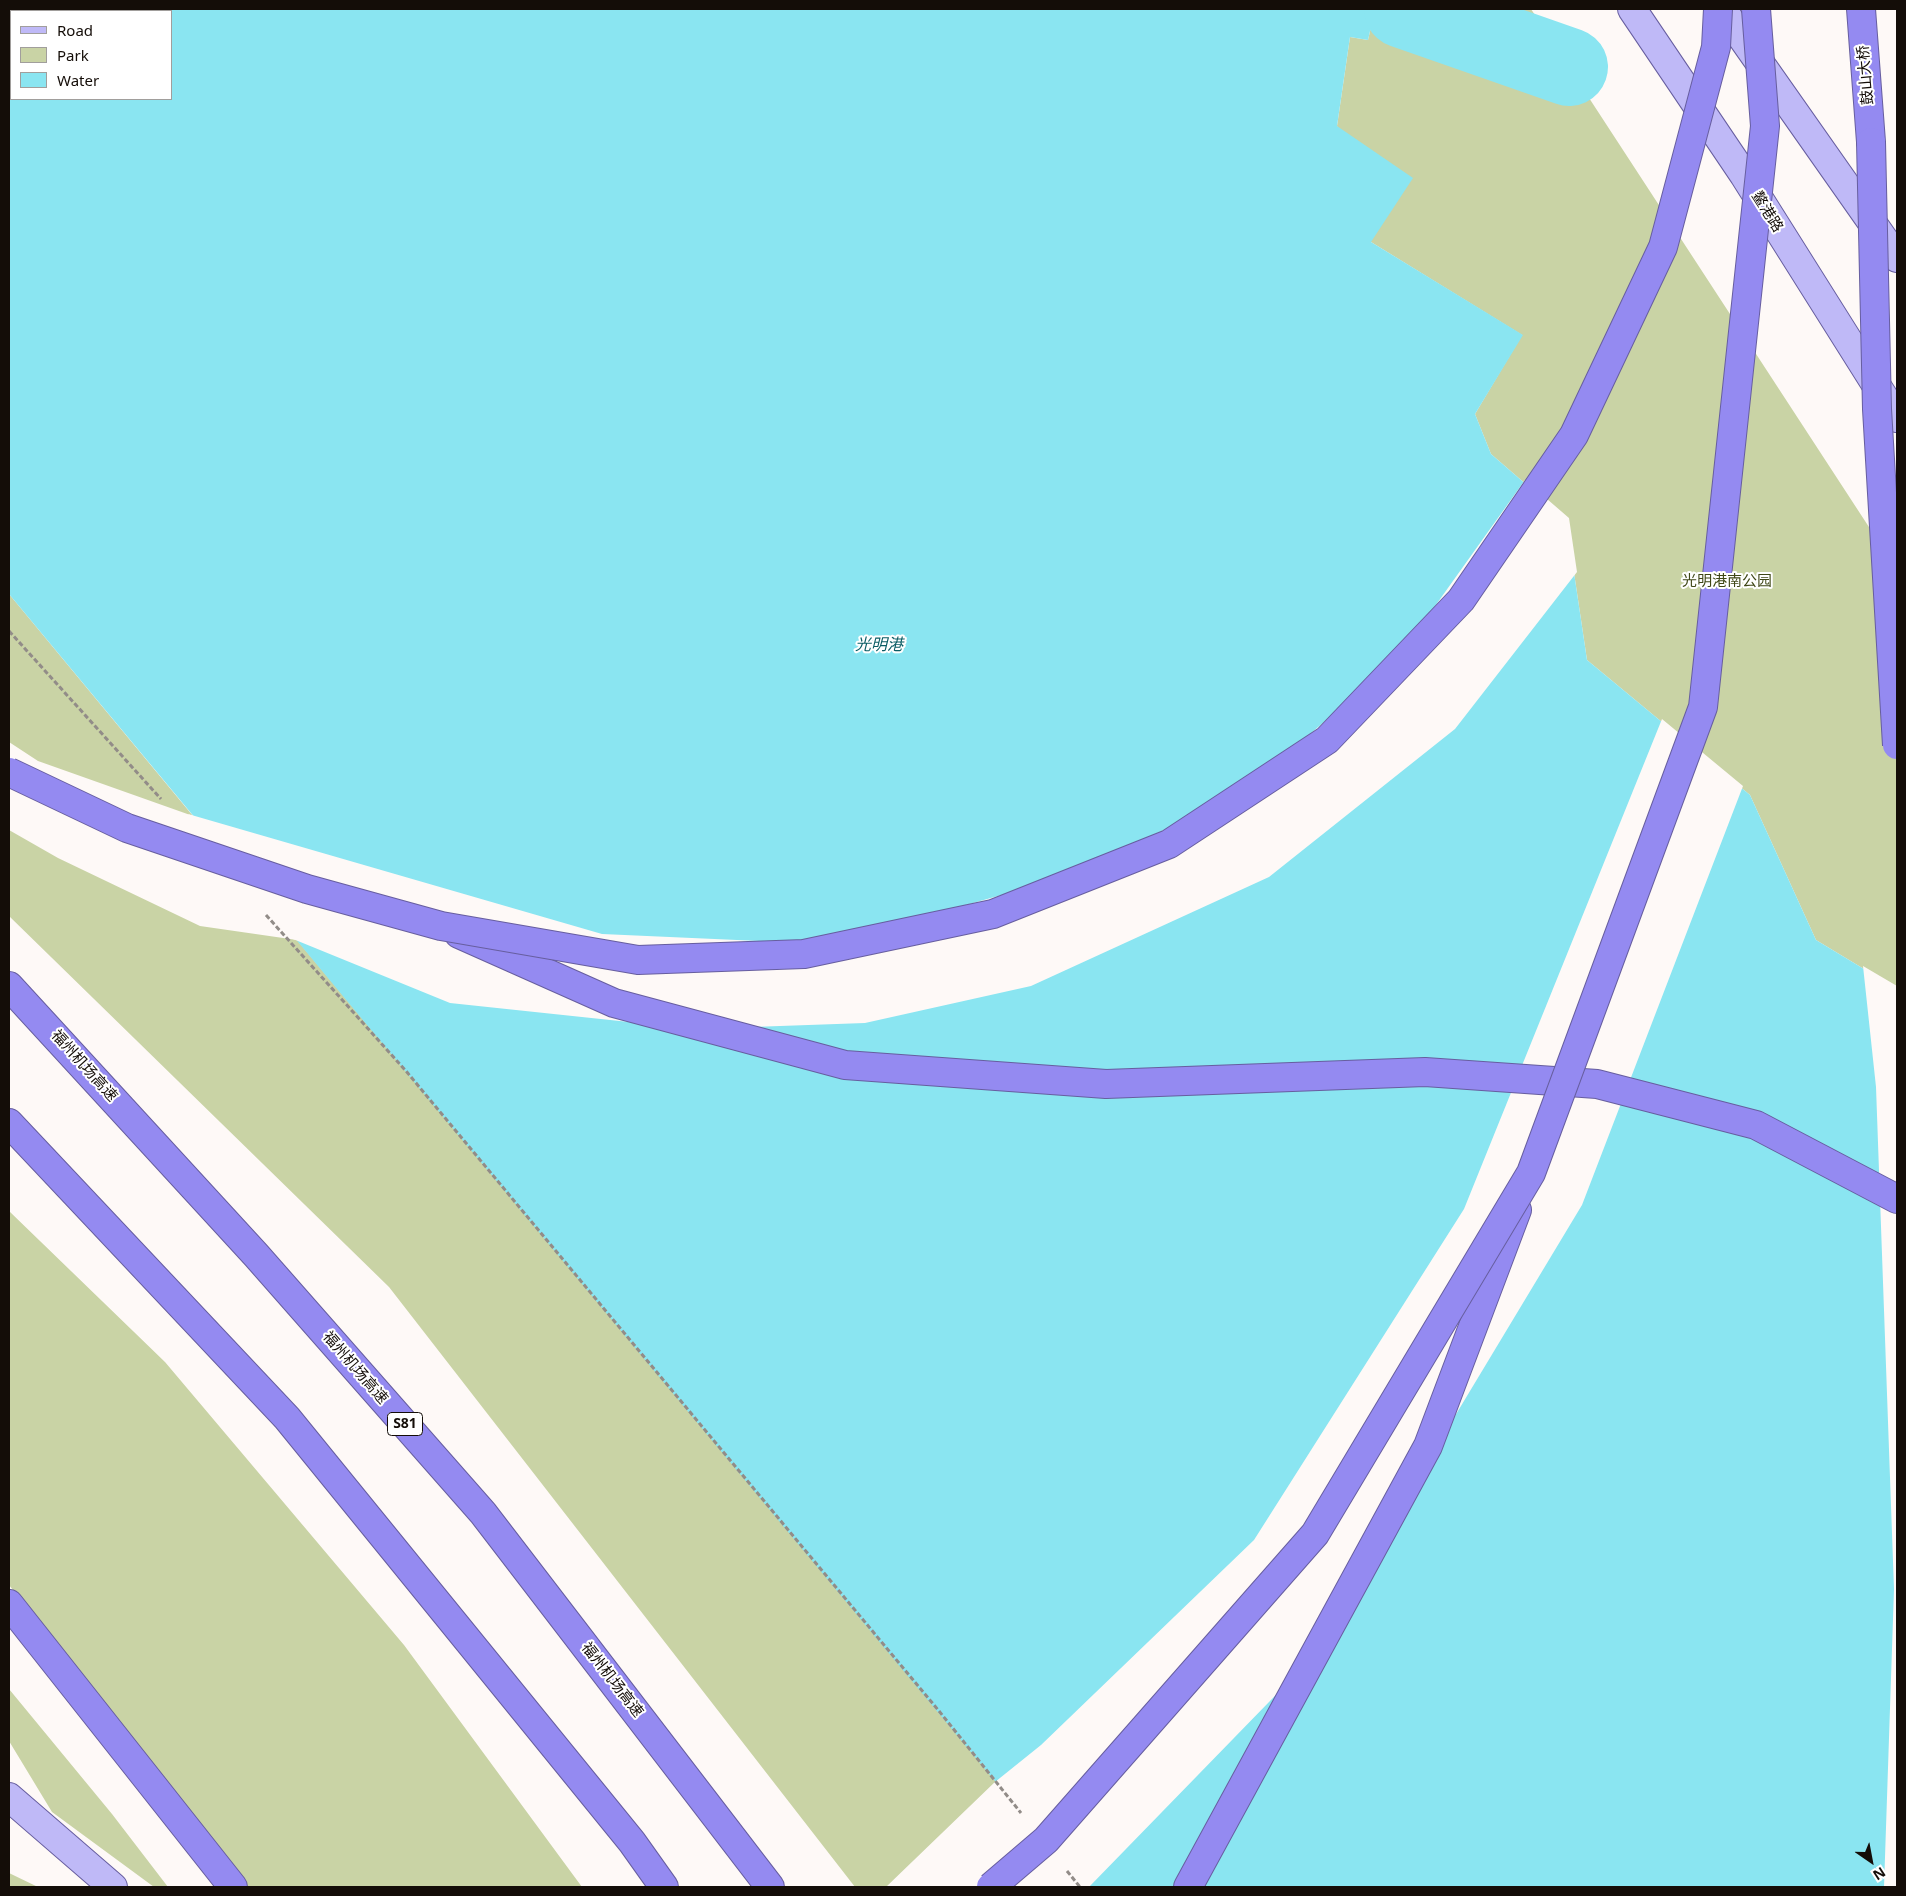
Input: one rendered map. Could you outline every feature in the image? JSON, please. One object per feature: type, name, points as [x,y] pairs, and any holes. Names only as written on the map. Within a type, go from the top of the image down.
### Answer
[{"type":"highway","points":[[9,772],[127,828],[307,889],[441,926],[638,960],[804,954],[993,914],[1169,844],[1327,740],[1461,600],[1574,435],[1663,247],[1716,47],[1718,9]]},
{"type":"highway","points":[[1188,1887],[1428,1446],[1703,707],[1765,126],[1756,9]]},
{"type":"highway","name":"鼓山大桥","points":[[1861,9],[1871,142],[1877,409],[1897,744]]},
{"type":"highway","points":[[441,926],[614,1003],[845,1065],[1106,1084],[1426,1072],[1597,1084],[1756,1125],[1897,1199]]},
{"type":"highway","name":"福州机场高速","points":[[9,986],[256,1255],[483,1513],[770,1887]]},
{"type":"highway","points":[[9,1123],[287,1418],[632,1842],[664,1887]]},
{"type":"highway","points":[[991,1887],[1046,1840],[1315,1534],[1531,1173]]},
{"type":"highway","points":[[9,1604],[233,1887]]},
{"type":"main road","points":[[1722,9],[1897,258]]},
{"type":"main road","name":"鳌港路","points":[[1638,17],[1744,175],[1897,418]]},
{"type":"main road","points":[[9,1797],[113,1887]]},
{"type":"path","points":[[9,631],[162,800]]},
{"type":"path","points":[[261,910],[406,1071],[926,1696],[1025,1818]]},
{"type":"path","points":[[1062,1864],[1080,1887]]},
{"type":"green space","name":"光明港南公园","points":[[1375,9],[1531,9],[1897,570],[1897,989],[1816,940],[1750,795],[1587,660],[1566,519],[1491,454],[1475,414],[1522,335],[1371,242],[1337,126],[1350,37],[1368,40]]},
{"type":"green space","points":[[9,594],[193,816],[38,761],[9,742]]},
{"type":"green space","points":[[9,830],[58,858],[200,926],[297,940],[997,1780],[886,1887],[855,1887],[389,1287],[9,916]]},
{"type":"green space","points":[[9,1211],[165,1362],[404,1645],[582,1887],[246,1887],[9,1585]]},
{"type":"green space","points":[[9,1689],[112,1814],[168,1887],[154,1887],[52,1812],[9,1741]]},
{"type":"green space","points":[[9,1873],[38,1887],[9,1887]]},
{"type":"water","name":"光明港","points":[[9,9],[1375,9],[1368,40],[1350,37],[1337,126],[1413,178],[1371,242],[1523,335],[1475,414],[1491,454],[1566,519],[1587,660],[1750,795],[1816,940],[1897,989],[1897,1887],[1083,1887],[9,594]]},
{"type":"pier","points":[[1525,480],[1569,518],[1577,572],[1455,729],[1269,877],[1031,986],[865,1023],[695,1029],[450,1003],[293,939],[188,814],[602,934],[827,944],[1069,876],[1244,791],[1398,658]]},
{"type":"pier","points":[[1662,719],[1743,786],[1582,1205],[1305,1665],[1089,1887],[1080,1887],[995,1782],[1041,1745],[1254,1540],[1464,1209]]},
{"type":"pier","points":[[1863,966],[1897,986],[1897,1887],[1884,1887],[1894,1589],[1876,1087]]},
{"type":"waterway","points":[[1403,9],[1569,67]]}]
